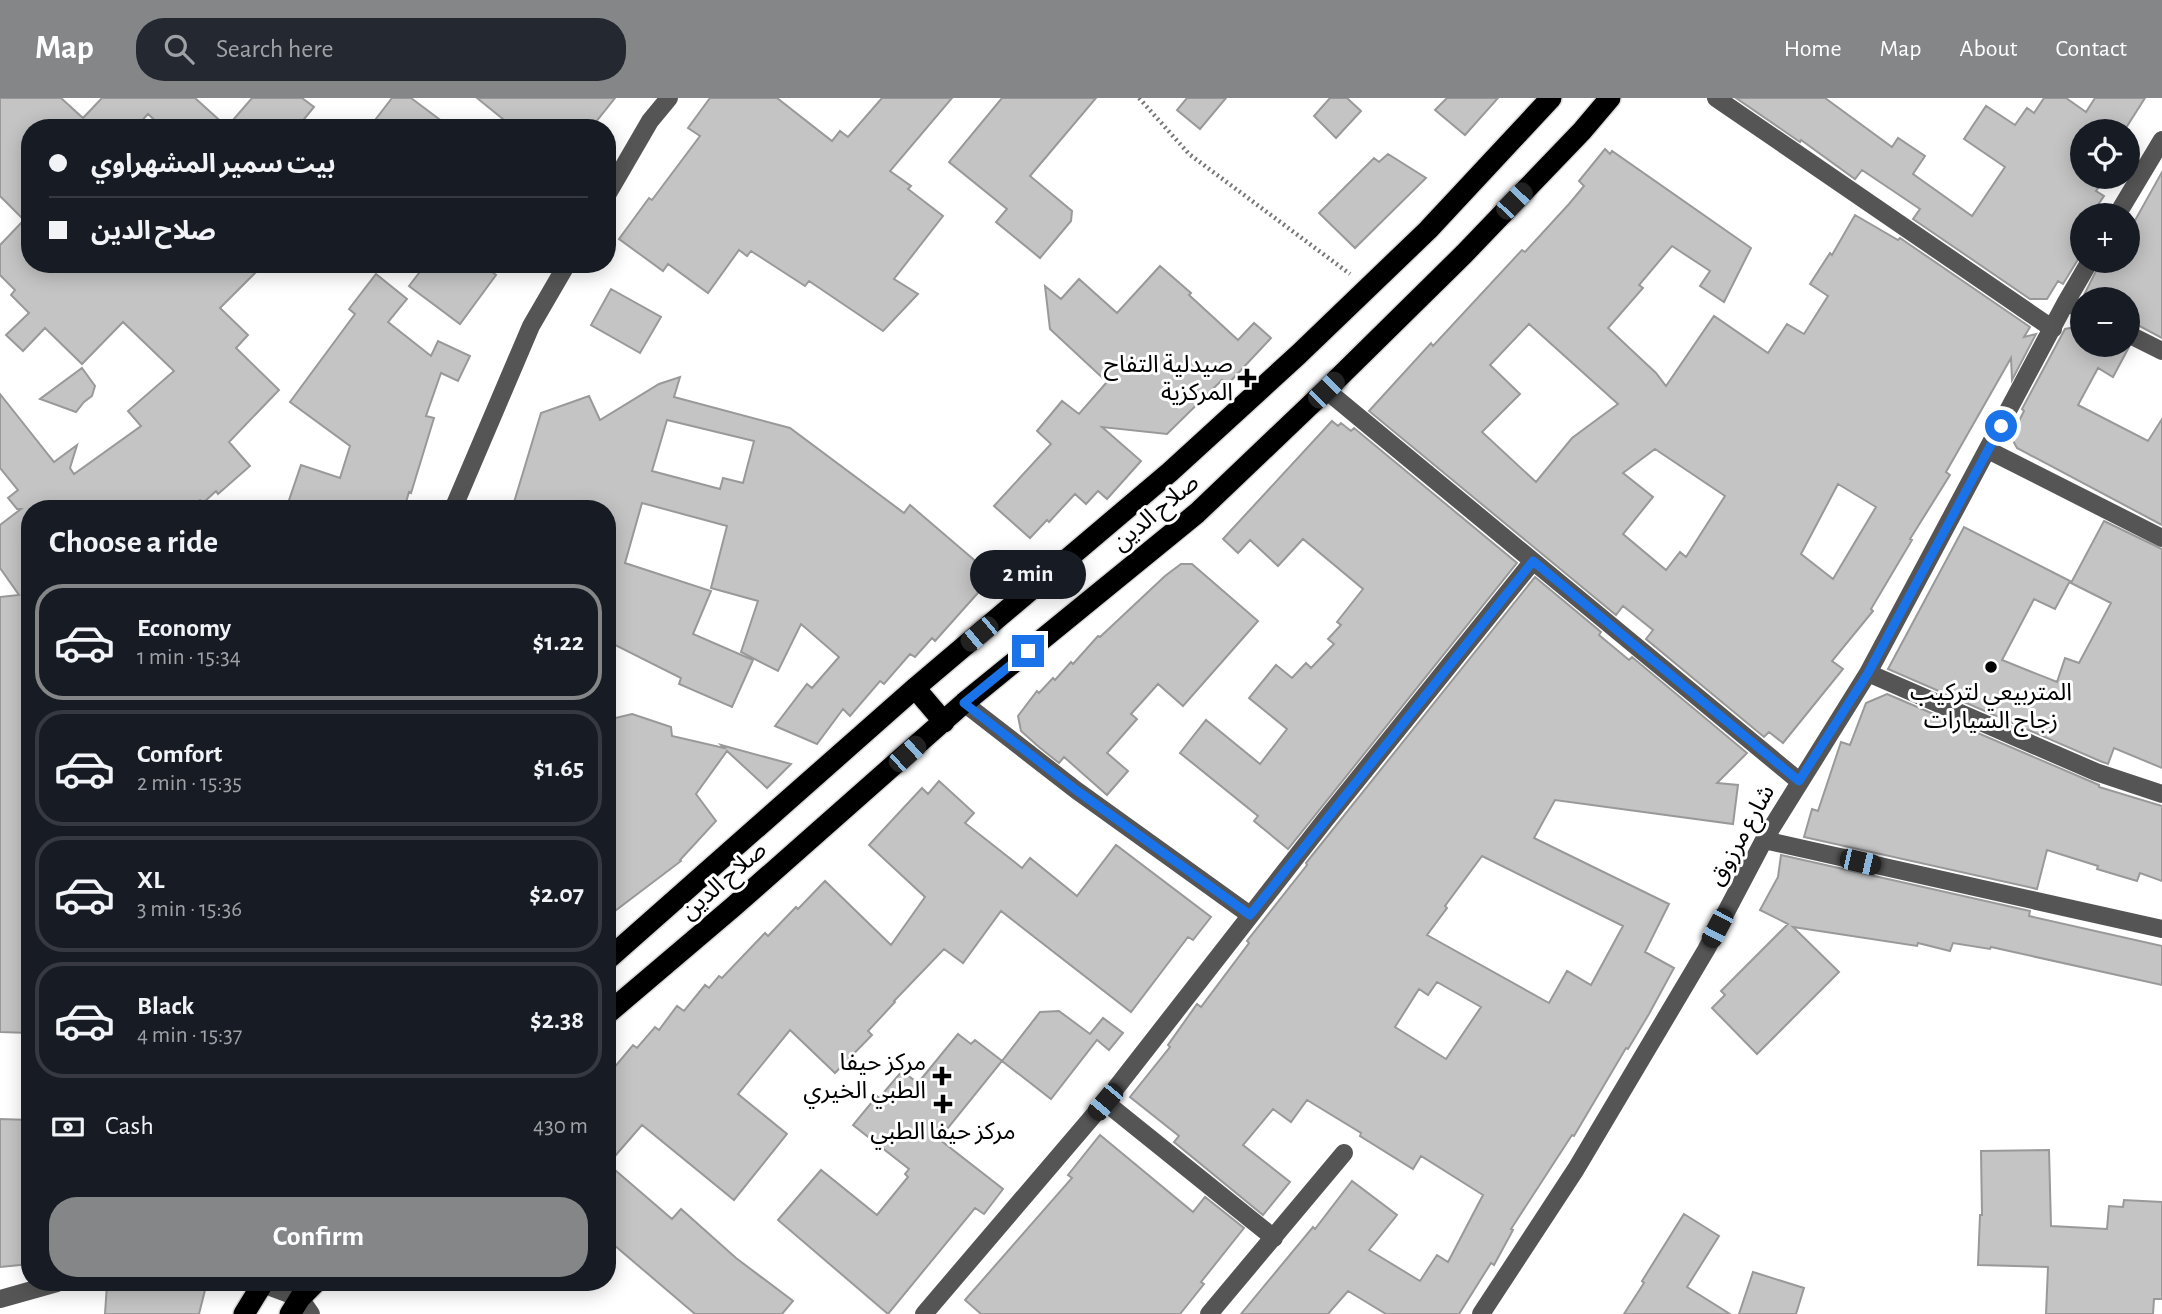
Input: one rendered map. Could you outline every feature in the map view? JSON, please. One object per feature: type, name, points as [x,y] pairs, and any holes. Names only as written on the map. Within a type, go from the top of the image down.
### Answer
[{"type":"highway","name":"صلاح الدين","points":[[616,952],[915,688],[1170,472],[1428,230],[1551,98]]},
{"type":"highway","name":"صلاح الدين","points":[[616,1006],[743,899],[964,703],[1197,513],[1464,254],[1582,131],[1610,98]]},
{"type":"highway","points":[[915,688],[944,722]]},
{"type":"highway","points":[[244,1314],[257,1291]]},
{"type":"street","points":[[616,180],[650,121],[669,98]]},
{"type":"street","points":[[1716,98],[2053,329]]},
{"type":"street","points":[[2124,203],[2162,140]]},
{"type":"street","points":[[457,500],[531,326],[562,273]]},
{"type":"street","name":"شارع مرزوق","points":[[1481,1314],[1583,1157],[1706,950],[1764,840],[1868,673],[2084,273]]},
{"type":"street","points":[[2066,302],[2070,304]]},
{"type":"street","points":[[2140,340],[2162,351]]},
{"type":"street","points":[[1326,390],[1799,781]]},
{"type":"street","points":[[1987,450],[2162,538]]},
{"type":"street","points":[[924,1314],[1105,1102],[1250,915],[1533,561]]},
{"type":"street","points":[[1868,673],[2096,772],[2162,794]]},
{"type":"street","points":[[964,703],[1076,790],[1250,915]]},
{"type":"street","points":[[1764,840],[2162,929]]},
{"type":"street","points":[[1105,1102],[1273,1238]]},
{"type":"street","points":[[1209,1314],[1344,1153]]},
{"type":"street","points":[[0,1299],[28,1291]]},
{"type":"street","points":[[280,1291],[304,1302]]},
{"type":"path","points":[[1139,98],[1189,154],[1368,287]]},
{"type":"building","points":[[0,98],[61,98],[83,118],[102,98],[195,98],[218,119],[153,119],[148,114],[143,119],[21,119],[21,217],[0,196]]},
{"type":"building","points":[[252,98],[302,98],[314,107],[304,119],[234,119]]},
{"type":"building","points":[[392,98],[411,98],[439,119],[376,119]]},
{"type":"building","points":[[477,98],[615,98],[598,119],[503,119]]},
{"type":"building","points":[[710,98],[777,98],[832,141],[840,131],[848,137],[882,98],[952,98],[890,171],[911,186],[908,189],[943,216],[894,279],[918,294],[883,331],[809,281],[805,286],[751,251],[747,256],[739,250],[708,293],[668,264],[663,271],[619,239],[700,136],[688,128]]},
{"type":"building","points":[[1002,98],[1096,98],[1030,176],[1072,211],[1071,221],[1040,258],[996,222],[1007,209],[949,162]]},
{"type":"building","points":[[1187,98],[1226,98],[1200,129],[1177,110]]},
{"type":"building","points":[[1330,98],[1347,98],[1361,111],[1336,138],[1314,116]]},
{"type":"building","points":[[1447,98],[1498,98],[1465,135],[1435,110]]},
{"type":"building","points":[[1736,98],[1825,98],[1892,147],[1898,138],[1925,156],[1913,174],[1972,216],[2005,167],[1964,139],[1986,106],[2015,125],[2027,108],[2034,113],[2044,98],[2066,98],[2086,112],[2095,98],[2145,98],[2132,119],[2070,119],[2070,189],[2097,189],[2096,191],[2104,196],[2099,203],[2070,203],[2070,273],[2063,284],[2058,281],[2047,299],[2030,299],[1913,219],[1920,209],[1862,170],[1855,179],[1801,140],[1800,142]]},
{"type":"building","points":[[1605,149],[1610,154],[1612,151],[1751,248],[1724,302],[1700,286],[1710,271],[1672,246],[1639,285],[1643,288],[1608,328],[1656,373],[1666,386],[1714,316],[1768,353],[1787,324],[1804,334],[1828,296],[1810,284],[1830,253],[1832,255],[1855,215],[1898,240],[1900,238],[2030,327],[2024,337],[2036,334],[2012,380],[2011,358],[1946,472],[1950,475],[1871,609],[1873,611],[1832,661],[1843,669],[1783,743],[1769,732],[1764,737],[1646,639],[1653,630],[1623,606],[1616,615],[1369,411],[1431,343],[1433,346],[1522,250],[1525,252],[1569,204],[1584,186],[1579,181]],"holes":[[[1529,324],[1618,404],[1572,438],[1536,482],[1482,432],[1520,394],[1490,365]],[[1655,449],[1725,496],[1686,557],[1680,552],[1666,570],[1623,534],[1653,497],[1623,473]],[[1838,484],[1876,507],[1833,579],[1801,554]]]},
{"type":"building","points":[[1388,154],[1426,178],[1355,248],[1319,213],[1374,158],[1379,162]]},
{"type":"building","points":[[2162,172],[2162,338],[2140,326],[2140,287],[2088,287],[2095,273],[2140,273],[2140,211]]},
{"type":"building","points":[[21,223],[21,273],[255,273],[220,308],[248,335],[236,348],[279,390],[229,442],[250,466],[218,494],[216,491],[206,500],[21,500],[21,509],[17,509],[8,498],[18,490],[0,468],[0,394],[54,462],[77,445],[70,468],[74,474],[141,426],[128,411],[174,371],[123,322],[82,364],[45,328],[23,351],[6,335],[29,313],[11,295],[15,290],[0,275],[0,245]]},
{"type":"building","points":[[1160,266],[1238,340],[1254,323],[1271,338],[1227,385],[1222,380],[1167,434],[1102,427],[1141,461],[1107,499],[1098,491],[1086,504],[1075,494],[1030,538],[994,506],[1051,444],[1037,431],[1062,401],[1079,414],[1107,382],[1050,329],[1045,286],[1061,299],[1079,279],[1117,313]]},
{"type":"building","points":[[419,273],[496,275],[460,324],[409,286]]},
{"type":"building","points":[[376,274],[407,299],[388,322],[431,356],[438,341],[470,356],[458,381],[441,373],[426,416],[434,418],[407,500],[289,500],[301,465],[340,478],[350,446],[290,402],[355,314],[349,309]]},
{"type":"building","points":[[611,289],[661,317],[640,353],[591,325]]},
{"type":"building","points":[[2070,328],[2070,357],[2124,357],[2113,377],[2098,368],[2078,405],[2148,441],[2162,419],[2162,525],[2017,448],[2011,437],[2024,411],[2022,409],[2065,329]]},
{"type":"building","points":[[82,368],[95,386],[92,396],[76,412],[40,399]]},
{"type":"building","points":[[680,377],[674,397],[790,428],[904,513],[910,505],[993,576],[935,641],[932,638],[915,657],[910,654],[884,684],[880,681],[850,716],[843,709],[817,744],[775,726],[807,684],[812,688],[839,657],[801,624],[778,671],[741,652],[758,601],[711,588],[727,526],[642,503],[625,563],[711,591],[693,634],[753,660],[732,707],[679,684],[681,678],[616,646],[616,500],[515,500],[541,413],[589,396],[600,420],[659,384]],"holes":[[[667,420],[754,441],[743,483],[723,478],[720,489],[652,471]]]},
{"type":"building","points":[[1332,421],[1338,426],[1341,423],[1351,431],[1354,428],[1517,563],[1288,849],[1254,821],[1258,816],[1180,753],[1206,720],[1260,764],[1287,729],[1249,698],[1276,665],[1292,678],[1306,663],[1311,668],[1334,644],[1328,639],[1341,625],[1337,622],[1363,589],[1303,539],[1278,566],[1250,540],[1238,553],[1223,539]]},
{"type":"building","points":[[21,509],[21,1033],[0,1032],[0,597],[19,595],[0,568],[0,525]]},
{"type":"building","points":[[2104,521],[2162,549],[2162,768],[2114,748],[2108,764],[1888,669],[1964,527],[2070,581],[2055,609],[2034,599],[2002,660],[2057,682],[2065,658],[2079,663],[2111,603],[2071,583]]},
{"type":"building","points":[[1181,564],[1192,564],[1258,621],[1183,706],[1158,684],[1131,714],[1137,719],[1107,753],[1128,771],[1107,795],[1064,757],[1059,763],[1039,747],[1021,731],[1018,716],[1037,691],[1039,693],[1053,678],[1055,680],[1098,636]]},
{"type":"building","points":[[1535,577],[1601,632],[1599,635],[1629,660],[1632,657],[1747,753],[1717,783],[1738,785],[1733,824],[1555,800],[1534,838],[1669,904],[1645,952],[1674,968],[1574,1136],[1572,1135],[1511,1229],[1513,1230],[1494,1265],[1491,1263],[1459,1314],[1386,1314],[1348,1291],[1328,1314],[1241,1314],[1313,1227],[1315,1229],[1352,1181],[1397,1215],[1369,1250],[1420,1281],[1437,1255],[1448,1262],[1483,1195],[1421,1156],[1413,1169],[1307,1100],[1291,1122],[1273,1109],[1243,1145],[1290,1182],[1263,1215],[1174,1142],[1179,1136],[1130,1097],[1170,1047],[1168,1045],[1197,1004],[1201,1007],[1306,863]],"holes":[[[1482,856],[1623,926],[1591,985],[1567,971],[1549,1003],[1427,935]],[[1437,982],[1481,1007],[1446,1059],[1395,1027],[1419,989],[1428,995]]]},
{"type":"building","points":[[1887,694],[2099,787],[2162,806],[2162,881],[2140,873],[2137,881],[2047,850],[2037,889],[1804,837],[1812,809],[1818,811],[1841,742],[1850,745],[1866,703]]},
{"type":"building","points":[[632,714],[671,727],[672,736],[724,748],[721,745],[791,764],[767,788],[727,751],[696,794],[716,821],[681,861],[616,910],[616,718]]},
{"type":"building","points":[[939,781],[974,813],[965,823],[1022,868],[1030,858],[1077,896],[1116,845],[1211,917],[1193,940],[1188,937],[1131,1012],[1001,911],[963,963],[944,949],[894,1001],[868,1031],[872,1035],[835,1073],[790,1030],[738,1094],[787,1134],[734,1200],[642,1125],[616,1155],[616,1065],[633,1045],[637,1048],[655,1027],[659,1030],[677,1006],[684,1011],[705,985],[709,988],[719,976],[722,978],[765,933],[768,936],[825,881],[891,945],[925,897],[869,845],[922,788],[928,794]]},
{"type":"building","points":[[1781,855],[2030,911],[2029,916],[2162,946],[2162,985],[1991,947],[1953,943],[1950,951],[1918,943],[1917,946],[1793,927],[1839,972],[1757,1054],[1712,1008],[1725,995],[1721,991],[1788,924],[1760,910],[1778,877]]},
{"type":"building","points":[[1059,1011],[1090,1034],[1103,1018],[1123,1033],[1109,1050],[1097,1040],[1051,1099],[1002,1061],[1040,1012]]},
{"type":"building","points":[[958,1034],[971,1044],[975,1040],[1002,1061],[939,1139],[1003,1189],[984,1214],[975,1208],[888,1314],[778,1220],[821,1170],[877,1215],[908,1177],[905,1174],[909,1169],[853,1125],[902,1071],[918,1083]]},
{"type":"building","points":[[0,1119],[21,1120],[21,1265],[0,1267]]},
{"type":"building","points":[[1100,1135],[1193,1212],[1205,1197],[1244,1228],[1201,1282],[1204,1284],[1180,1314],[981,1314],[965,1300],[1072,1178],[1068,1175]]},
{"type":"building","points":[[2049,1150],[2051,1226],[2107,1229],[2109,1206],[2123,1207],[2124,1200],[2162,1202],[2162,1299],[2154,1299],[2153,1314],[2046,1314],[2048,1267],[1978,1265],[1982,1215],[1981,1151]]},
{"type":"building","points":[[616,1171],[672,1219],[681,1209],[736,1258],[793,1301],[782,1314],[695,1314],[616,1247]]},
{"type":"building","points":[[1684,1214],[1719,1236],[1687,1287],[1730,1314],[1624,1314],[1644,1283],[1642,1281]]},
{"type":"building","points":[[1753,1272],[1804,1288],[1796,1314],[1739,1314]]},
{"type":"building","points":[[107,1291],[205,1291],[199,1314],[105,1314]]},
{"type":"place","name":"صيدلية التفاح المركزية","points":[[1247,378]]},
{"type":"place","name":"المتربيعي لتركيب زجاج السيارات","points":[[1991,667]]},
{"type":"place","name":"مركز حيفا الطبي الخيري","points":[[942,1076]]},
{"type":"place","name":"مركز حيفا الطبي","points":[[943,1104]]},
{"type":"route","points":[[1028,651],[964,703],[1076,790],[1250,915],[1533,561],[1799,781],[1868,673],[2001,426]]}]
